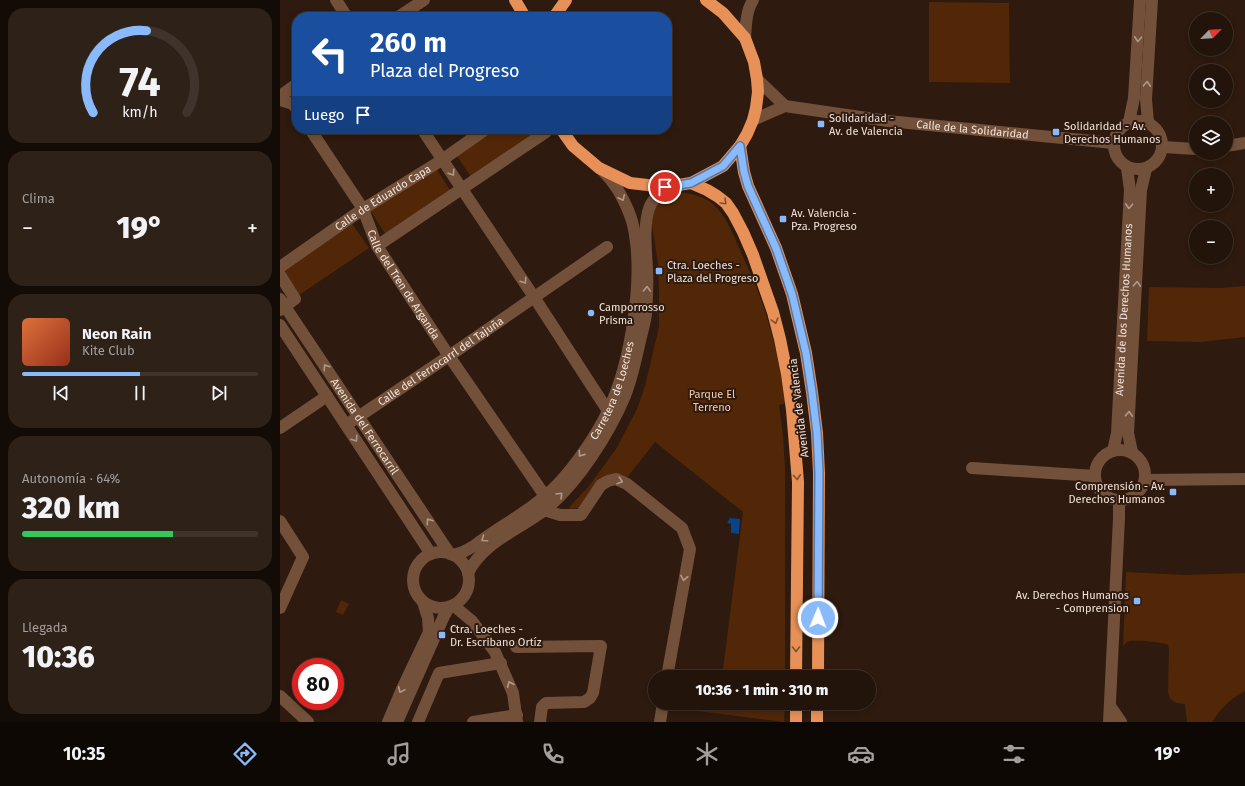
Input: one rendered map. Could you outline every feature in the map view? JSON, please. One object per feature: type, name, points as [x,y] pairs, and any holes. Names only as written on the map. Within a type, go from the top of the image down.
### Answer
[{"type":"highway","points":[[515,0],[522,12]]},
{"type":"highway","points":[[558,12],[566,0]]},
{"type":"highway","points":[[565,134],[573,146],[599,168],[630,183],[665,187],[691,183],[723,166],[740,146],[753,120],[758,92],[757,79],[754,62],[745,38],[722,13],[706,0]]},
{"type":"highway","name":"Avenida de Valencia","points":[[740,146],[748,186],[776,248],[792,294],[804,346],[812,392],[817,433],[819,473],[818,670]]},
{"type":"highway","name":"Avenida de Valencia","points":[[691,183],[717,196],[726,203],[733,213],[753,255],[773,312],[780,339],[792,410],[798,482],[796,670]]},
{"type":"highway","points":[[796,710],[796,722]]},
{"type":"highway","points":[[817,710],[817,722]]},
{"type":"street","points":[[336,0],[344,12]]},
{"type":"street","points":[[406,12],[424,0]]},
{"type":"street","points":[[745,38],[746,20],[753,0]]},
{"type":"street","points":[[1129,122],[1134,98],[1140,0]]},
{"type":"street","points":[[1148,122],[1146,99],[1152,0]]},
{"type":"street","points":[[753,120],[785,106],[757,79]]},
{"type":"street","points":[[280,96],[292,88]]},
{"type":"street","points":[[280,100],[292,104]]},
{"type":"street","name":"Calle de la Solidaridad","points":[[785,106],[888,121],[1113,143]]},
{"type":"street","points":[[1138,120],[1148,122],[1156,128],[1161,137],[1162,147],[1159,158],[1154,164],[1146,169],[1136,170],[1127,168],[1119,162],[1114,152],[1113,143],[1116,134],[1122,126],[1129,122],[1138,120]]},
{"type":"street","name":"Calle del Tren de Arganda","points":[[313,134],[363,209],[377,246],[449,356],[546,496]]},
{"type":"street","points":[[425,134],[536,295],[608,411]]},
{"type":"street","name":"Calle de Eduardo Capa","points":[[280,267],[363,209],[442,160],[479,134]]},
{"type":"street","points":[[377,246],[543,134]]},
{"type":"street","points":[[1233,145],[1245,143]]},
{"type":"street","points":[[1162,147],[1189,149]]},
{"type":"street","name":"Carretera de Loeches","points":[[452,555],[463,552],[474,546],[546,496],[576,461],[593,437],[608,411],[618,385],[628,349],[635,314],[637,271],[636,241],[633,223],[621,195],[613,182],[599,168]]},
{"type":"street","name":"Avenida de los Derechos Humanos","points":[[1113,451],[1117,433],[1130,190],[1127,168]]},
{"type":"street","points":[[1132,452],[1128,433],[1141,190],[1146,169]]},
{"type":"street","name":"Carretera de Loeches","points":[[468,573],[480,554],[544,510],[564,491],[584,467],[616,415],[632,374],[646,315],[646,233],[650,207],[656,196],[665,187]]},
{"type":"street","name":"Calle del Ferrocarrl del Tajuña","points":[[346,425],[607,247]]},
{"type":"street","points":[[280,276],[295,299],[282,305]]},
{"type":"street","name":"Avenida del Ferrocarril","points":[[282,305],[359,416],[452,555]]},
{"type":"street","name":"Avenida del Ferrocarril","points":[[280,325],[431,554]]},
{"type":"street","points":[[280,428],[327,396]]},
{"type":"street","points":[[1122,450],[1132,452],[1140,459],[1145,469],[1145,480],[1142,489],[1134,496],[1126,500],[1110,498],[1098,487],[1095,476],[1096,467],[1106,454],[1113,451],[1122,450]]},
{"type":"street","points":[[972,468],[1095,476]]},
{"type":"street","points":[[544,510],[560,515],[581,515],[601,485],[608,480],[616,478],[627,484],[682,528],[690,549],[668,670]]},
{"type":"street","points":[[1145,480],[1245,479]]},
{"type":"street","points":[[1109,722],[1119,518],[1118,500]]},
{"type":"street","points":[[280,521],[303,556],[280,608]]},
{"type":"street","points":[[397,722],[444,616],[451,606],[460,600],[466,592],[468,573],[464,566],[452,555],[437,553],[431,554],[422,559],[416,567],[413,576],[417,595],[423,602],[431,606],[440,608],[451,606],[472,621],[495,652],[513,693],[517,719],[472,722]]},
{"type":"street","points":[[388,722],[429,632],[428,618],[423,602]]},
{"type":"street","points":[[516,647],[600,646],[593,693],[590,698],[584,702],[546,703],[542,707],[540,722]]},
{"type":"street","points":[[418,722],[438,673],[501,663]]},
{"type":"street","points":[[280,696],[308,722]]},
{"type":"street","points":[[1110,706],[1121,722]]},
{"type":"street","points":[[660,722],[662,710]]},
{"type":"green space","points":[[929,2],[1009,3],[1010,83],[929,82]]},
{"type":"green space","points":[[483,134],[536,134],[471,177],[455,153]]},
{"type":"green space","points":[[436,168],[450,190],[386,235],[370,210]]},
{"type":"green space","name":"Parque El Terreno","points":[[679,192],[688,193],[697,195],[709,201],[718,209],[734,236],[760,298],[773,337],[786,403],[779,405],[785,468],[785,670],[723,670],[743,512],[655,442],[626,479],[621,476],[579,508],[570,509],[572,504],[589,486],[616,449],[637,409],[645,386],[659,327],[658,264],[652,225],[655,209],[659,202]]},
{"type":"green space","points":[[351,222],[369,248],[299,295],[281,269]]},
{"type":"green space","points":[[1245,286],[1245,337],[1202,342],[1147,341],[1149,287],[1221,288]]},
{"type":"green space","points":[[1126,572],[1184,575],[1245,573],[1245,691],[1226,704],[1212,722],[1187,722],[1185,704],[1173,701],[1169,696],[1168,645],[1156,642],[1130,641],[1123,647]]},
{"type":"green space","points":[[341,600],[349,604],[343,615],[336,612]]},
{"type":"green space","points":[[691,710],[785,710],[784,722]]},
{"type":"water","points":[[730,518],[740,519],[739,534],[731,533],[731,524],[727,523]]},
{"type":"place","name":"Solidaridad - Av. de Valencia","points":[[821,124]]},
{"type":"place","name":"Solidaridad - Av. Derechos Humanos","points":[[1056,132]]},
{"type":"place","name":"Av. Valencia - Pza. Progreso","points":[[783,219]]},
{"type":"place","name":"Ctra. Loeches - Plaza del Progreso","points":[[659,271]]},
{"type":"place","name":"Camporrosso Prisma","points":[[591,313]]},
{"type":"place","name":"Comprensión - Av. Derechos Humanos","points":[[1173,492]]},
{"type":"place","name":"Av. Derechos Humanos - Comprension","points":[[1137,601]]},
{"type":"place","name":"Ctra. Loeches - Dr. Escribano Ortíz","points":[[442,635]]},
{"type":"route","points":[[665,187],[691,183],[723,166],[740,146],[748,186],[776,248],[792,294],[806,353],[817,433],[819,473],[820,504],[818,618]]}]
